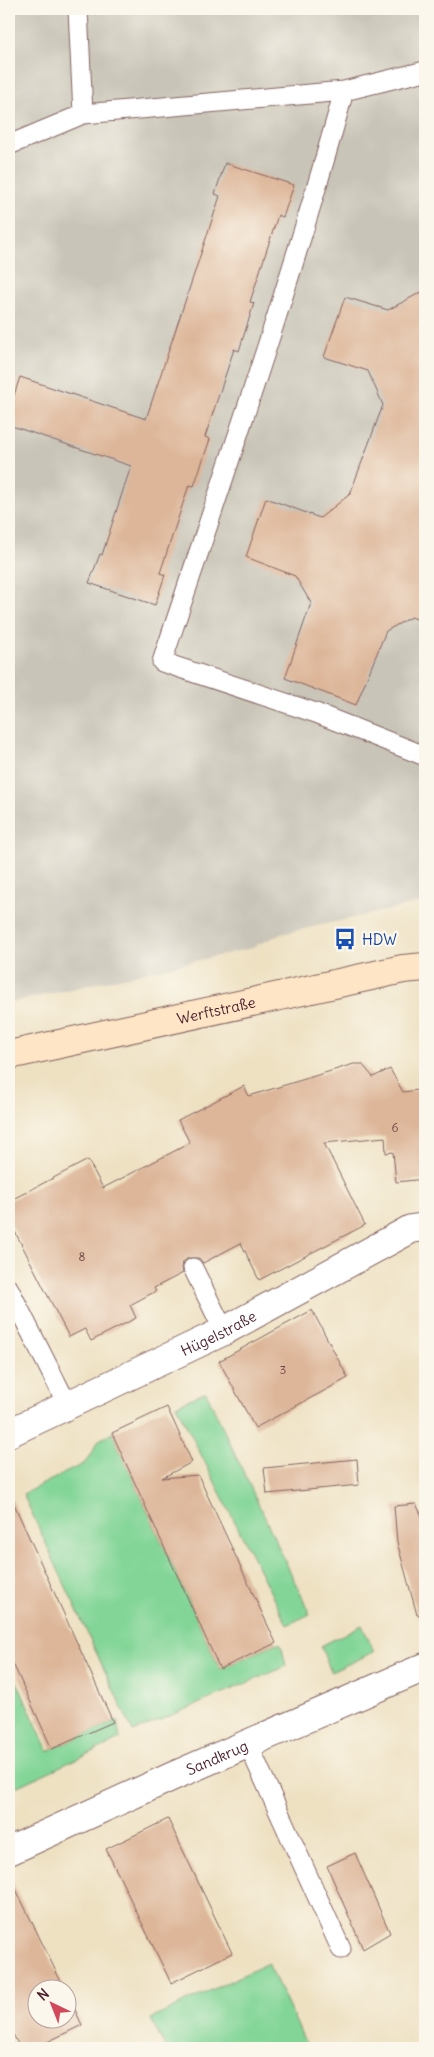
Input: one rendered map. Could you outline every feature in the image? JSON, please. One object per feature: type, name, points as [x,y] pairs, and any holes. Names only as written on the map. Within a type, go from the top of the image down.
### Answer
[{"type":"main road","name":"Werftstraße","points":[[9,1055],[403,969],[425,967]]},
{"type":"street","name":"Hügelstraße","points":[[9,1433],[224,1331],[411,1229],[425,1227]]},
{"type":"street","name":"Sandkrug","points":[[9,1851],[425,1667]]},
{"type":"lane","points":[[78,9],[82,114]]},
{"type":"lane","points":[[9,145],[82,114],[344,91],[425,71]]},
{"type":"lane","points":[[344,91],[313,201],[162,662],[316,713],[425,756]]},
{"type":"lane","points":[[193,1268],[224,1331]]},
{"type":"lane","points":[[9,1289],[68,1406]]},
{"type":"lane","points":[[248,1744],[341,1949]]},
{"type":"shaded area","points":[[9,9],[425,9],[425,902],[281,934],[248,949],[9,1003]]},
{"type":"green space","points":[[206,1392],[310,1614],[287,1625],[176,1405]]},
{"type":"green space","points":[[112,1433],[220,1669],[276,1643],[281,1644],[286,1666],[133,1732],[23,1494],[85,1463],[99,1440]]},
{"type":"green space","points":[[362,1625],[374,1652],[331,1672],[321,1646]]},
{"type":"green space","points":[[9,1664],[48,1751],[117,1720],[120,1739],[9,1790]]},
{"type":"green space","points":[[268,1963],[308,2048],[165,2048],[151,2019]]},
{"type":"building","points":[[225,163],[294,185],[283,217],[278,215],[250,302],[254,303],[239,351],[234,349],[205,437],[210,439],[194,486],[189,485],[160,573],[165,575],[155,605],[89,583],[100,554],[102,555],[131,466],[9,425],[9,411],[20,377],[146,419],[220,196],[215,194]]},
{"type":"building","points":[[425,290],[425,516],[421,528],[425,539],[425,622],[411,617],[386,631],[356,705],[285,678],[311,603],[295,576],[246,557],[266,498],[320,518],[350,494],[383,405],[368,371],[324,357],[345,297],[388,310]]},
{"type":"building","points":[[354,1064],[362,1064],[373,1077],[390,1069],[403,1092],[425,1089],[425,1179],[396,1182],[393,1152],[386,1153],[385,1137],[324,1143],[365,1225],[259,1280],[241,1243],[203,1263],[199,1258],[188,1258],[183,1262],[183,1273],[154,1288],[156,1291],[130,1305],[136,1318],[91,1341],[85,1329],[69,1337],[9,1220],[9,1201],[88,1160],[103,1188],[190,1143],[178,1120],[244,1086],[249,1096]]},
{"type":"building","points":[[312,1310],[348,1378],[255,1428],[219,1361]]},
{"type":"building","points":[[167,1407],[192,1462],[162,1478],[198,1475],[276,1643],[220,1669],[112,1433]]},
{"type":"building","points":[[357,1459],[359,1485],[267,1494],[264,1468]]},
{"type":"building","points":[[9,1493],[113,1722],[52,1749],[9,1655]]},
{"type":"building","points":[[416,1504],[425,1522],[425,1614],[417,1615],[397,1542],[394,1506]]},
{"type":"building","points":[[168,1819],[232,1953],[171,1983],[106,1849]]},
{"type":"building","points":[[355,1853],[390,1933],[363,1949],[327,1866]]},
{"type":"building","points":[[9,1875],[60,1980],[28,1980],[28,2030],[72,2030],[35,2048],[20,2048],[9,2026]]},
{"type":"building","points":[[78,2016],[82,2025],[78,2027]]},
{"type":"place","name":"HDW","points":[[345,939]]}]
